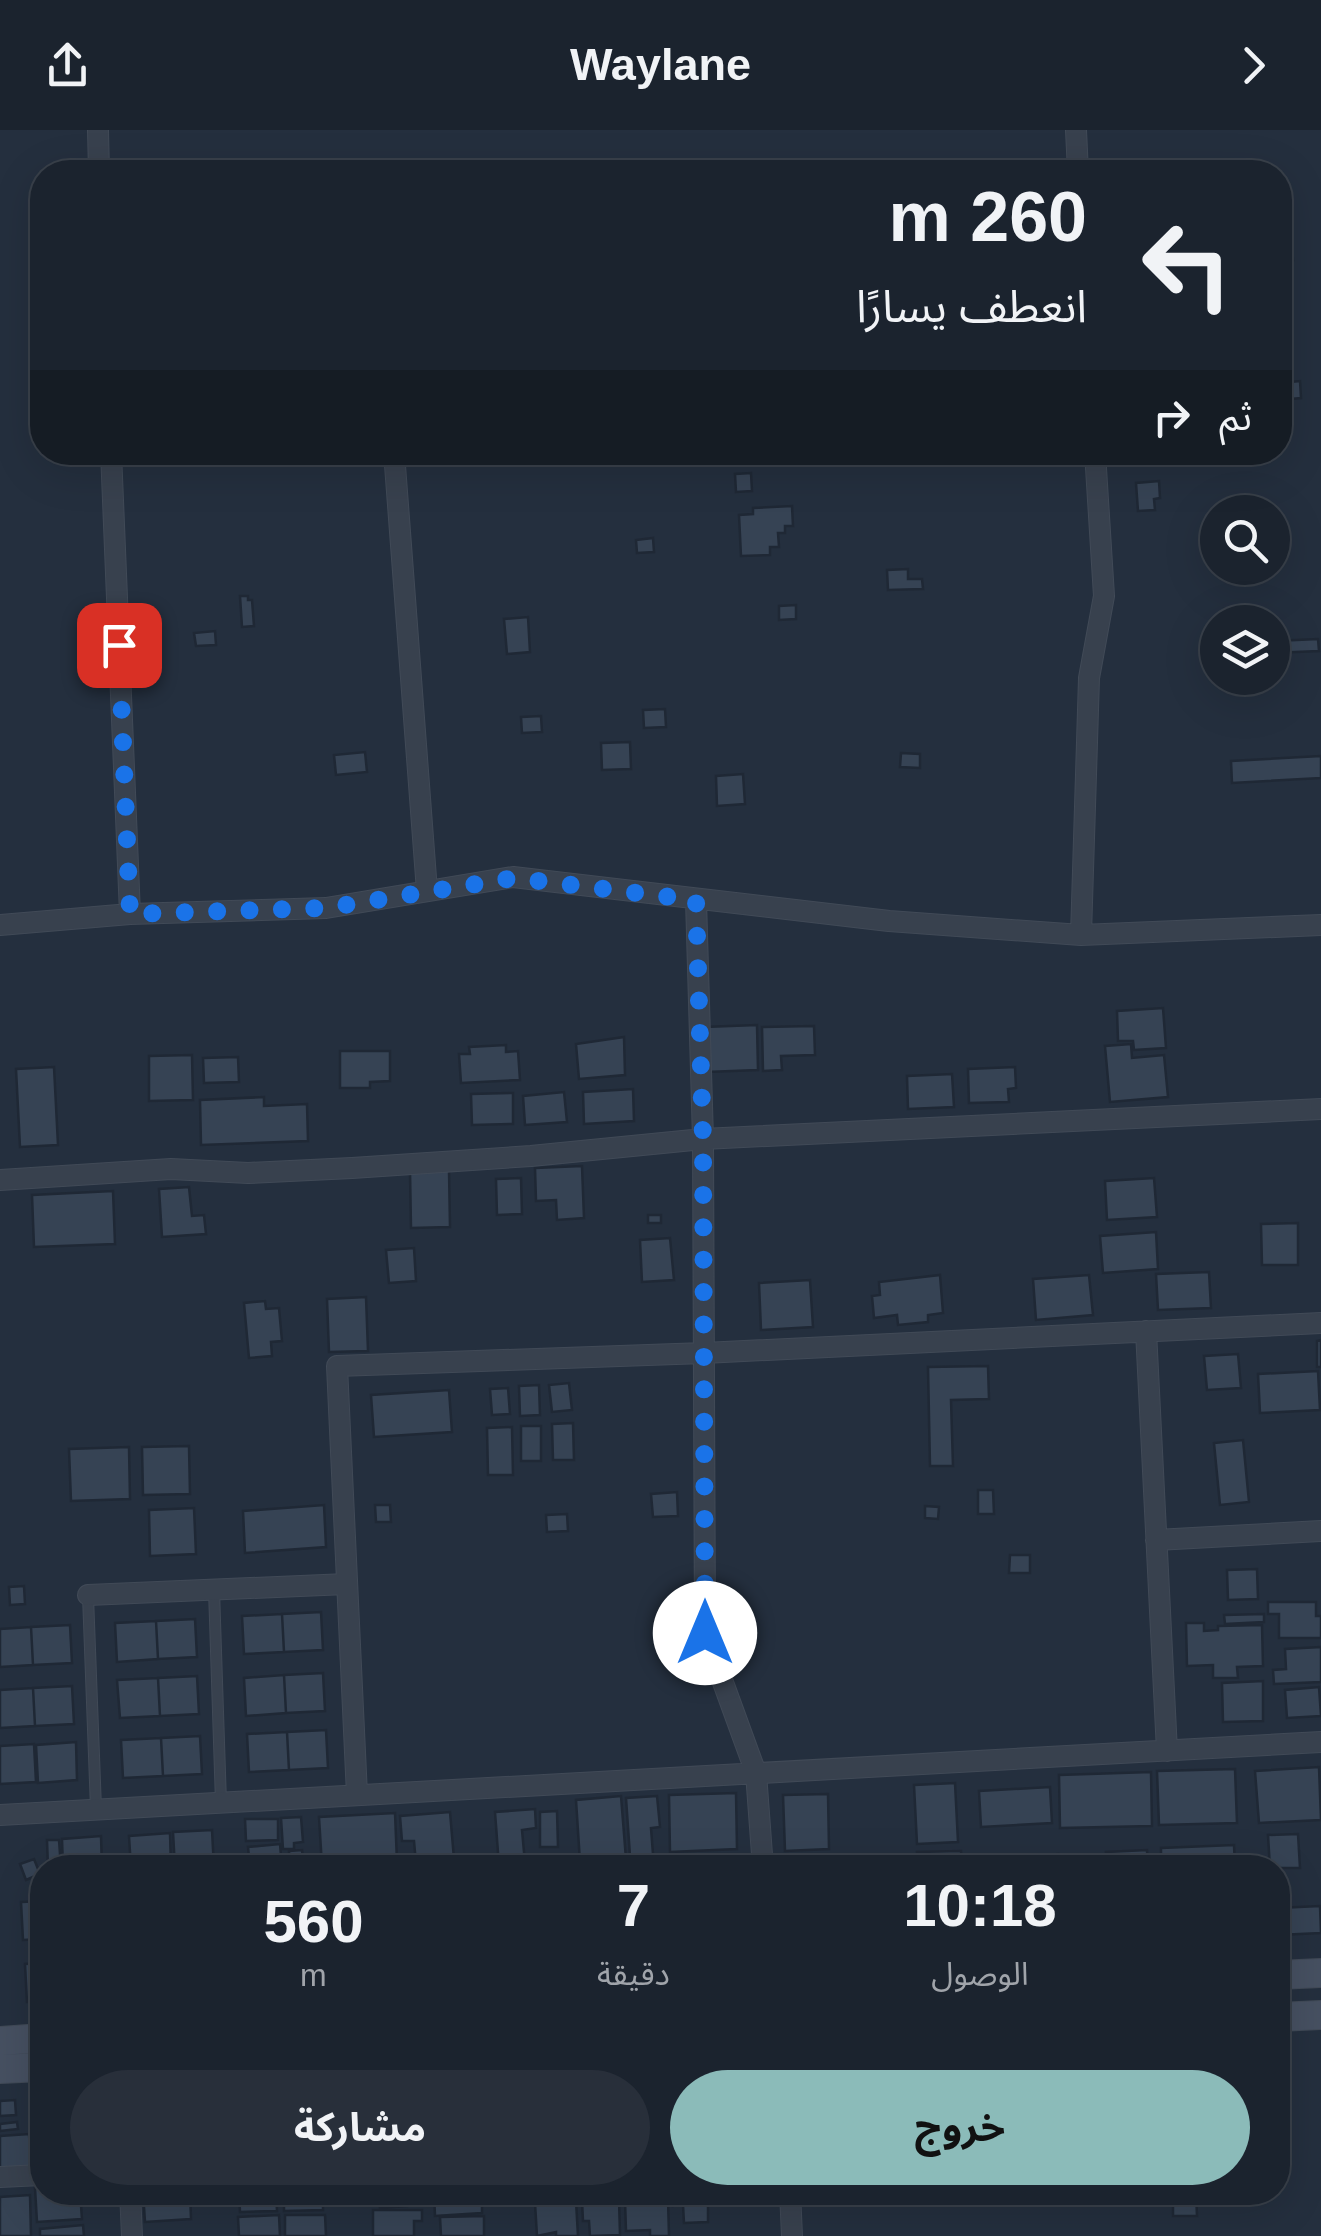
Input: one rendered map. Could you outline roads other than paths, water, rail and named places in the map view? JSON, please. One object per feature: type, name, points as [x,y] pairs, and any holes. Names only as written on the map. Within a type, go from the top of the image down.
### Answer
[{"type":"street","points":[[98,130],[99,160]]},
{"type":"street","points":[[1076,130],[1077,160]]},
{"type":"street","points":[[112,465],[130,914]]},
{"type":"street","points":[[395,465],[427,892]]},
{"type":"street","points":[[1082,935],[1089,678],[1104,596],[1097,465]]},
{"type":"street","points":[[0,925],[130,914],[326,908],[514,878],[889,920],[1082,935],[1321,924]]},
{"type":"street","points":[[696,900],[703,1140],[705,1633],[756,1773],[762,1855]]},
{"type":"street","points":[[0,1180],[171,1169],[248,1173],[352,1168],[703,1140],[1321,1109]]},
{"type":"street","points":[[358,1795],[337,1366],[704,1354],[1321,1323]]},
{"type":"street","points":[[1146,1331],[1167,1750]]},
{"type":"street","points":[[1156,1540],[1321,1531]]},
{"type":"street","points":[[88,1594],[347,1584]]},
{"type":"street","points":[[0,1815],[1321,1742]]},
{"type":"street","points":[[1290,1975],[1321,1973]]},
{"type":"street","points":[[1290,2017],[1321,2016]]},
{"type":"street","points":[[0,2041],[30,2039]]},
{"type":"street","points":[[0,2069],[30,2068]]},
{"type":"street","points":[[0,2177],[30,2175]]},
{"type":"street","points":[[131,2205],[132,2236]]},
{"type":"street","points":[[791,2205],[792,2236]]},
{"type":"lane","points":[[214,1589],[221,1802]]},
{"type":"lane","points":[[88,1594],[96,1810]]}]
